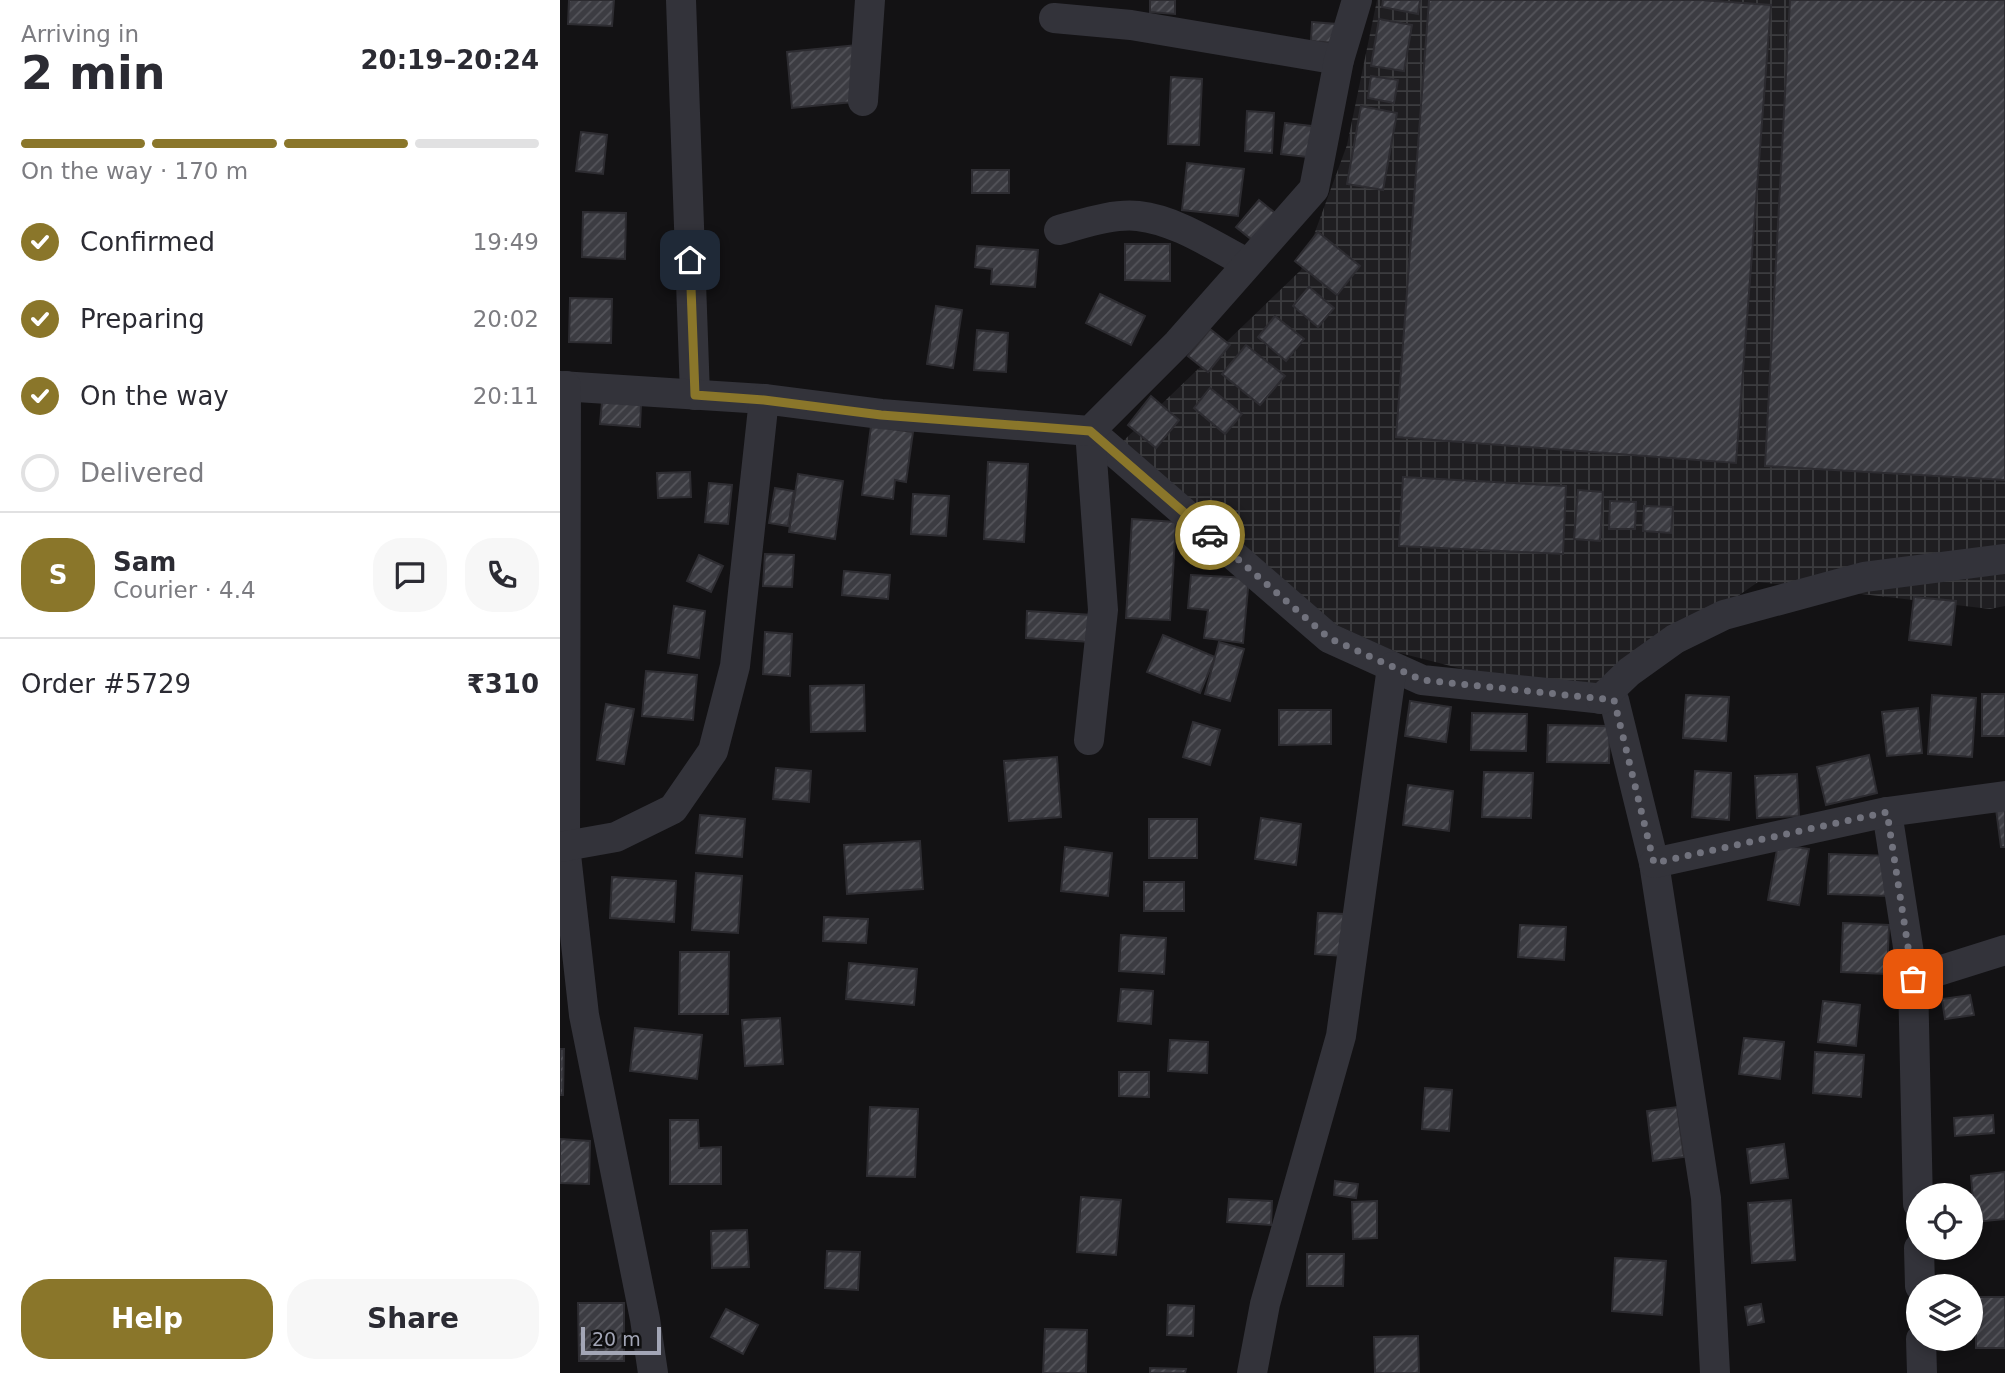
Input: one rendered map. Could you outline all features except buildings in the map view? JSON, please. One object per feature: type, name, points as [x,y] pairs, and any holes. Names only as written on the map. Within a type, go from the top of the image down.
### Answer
[{"type":"street","points":[[681,0],[695,395]]},
{"type":"street","points":[[863,101],[870,0]]},
{"type":"street","points":[[1089,740],[1103,610],[1090,431],[1178,343],[1314,189],[1339,60],[1357,0]]},
{"type":"street","points":[[1054,18],[1131,25],[1339,60]]},
{"type":"street","points":[[1059,230],[1136,215],[1153,219],[1198,238],[1247,263]]},
{"type":"street","points":[[653,1373],[645,1319],[572,1016],[563,846],[563,386],[764,400],[881,415],[1090,431],[1329,638],[1422,680],[1614,700],[1654,863],[1706,1198],[1715,1373]]},
{"type":"street","points":[[563,846],[616,837],[673,809],[713,751],[735,666],[764,400]]},
{"type":"street","points":[[1601,699],[1629,672],[1675,639],[1724,615],[1864,577],[2005,559]]},
{"type":"street","points":[[1252,1373],[1265,1304],[1341,1036],[1392,667]]},
{"type":"street","points":[[1654,863],[1887,812],[2005,796]]},
{"type":"street","points":[[1887,812],[1913,979],[1918,1183]]},
{"type":"street","points":[[1913,979],[2005,950]]},
{"type":"street","points":[[1921,1351],[1922,1373]]},
{"type":"shaded area","points":[[1377,0],[2005,0],[2005,606],[1990,609],[1758,582],[1587,701],[1396,652],[1317,616],[1119,445],[1301,270],[1347,145]]},
{"type":"way so far","points":[[1210,535],[1329,638],[1422,680],[1614,700],[1654,863],[1887,812],[1913,979]]},
{"type":"route","points":[[690,260],[695,395],[764,400],[881,415],[1090,431],[1210,535]]}]
